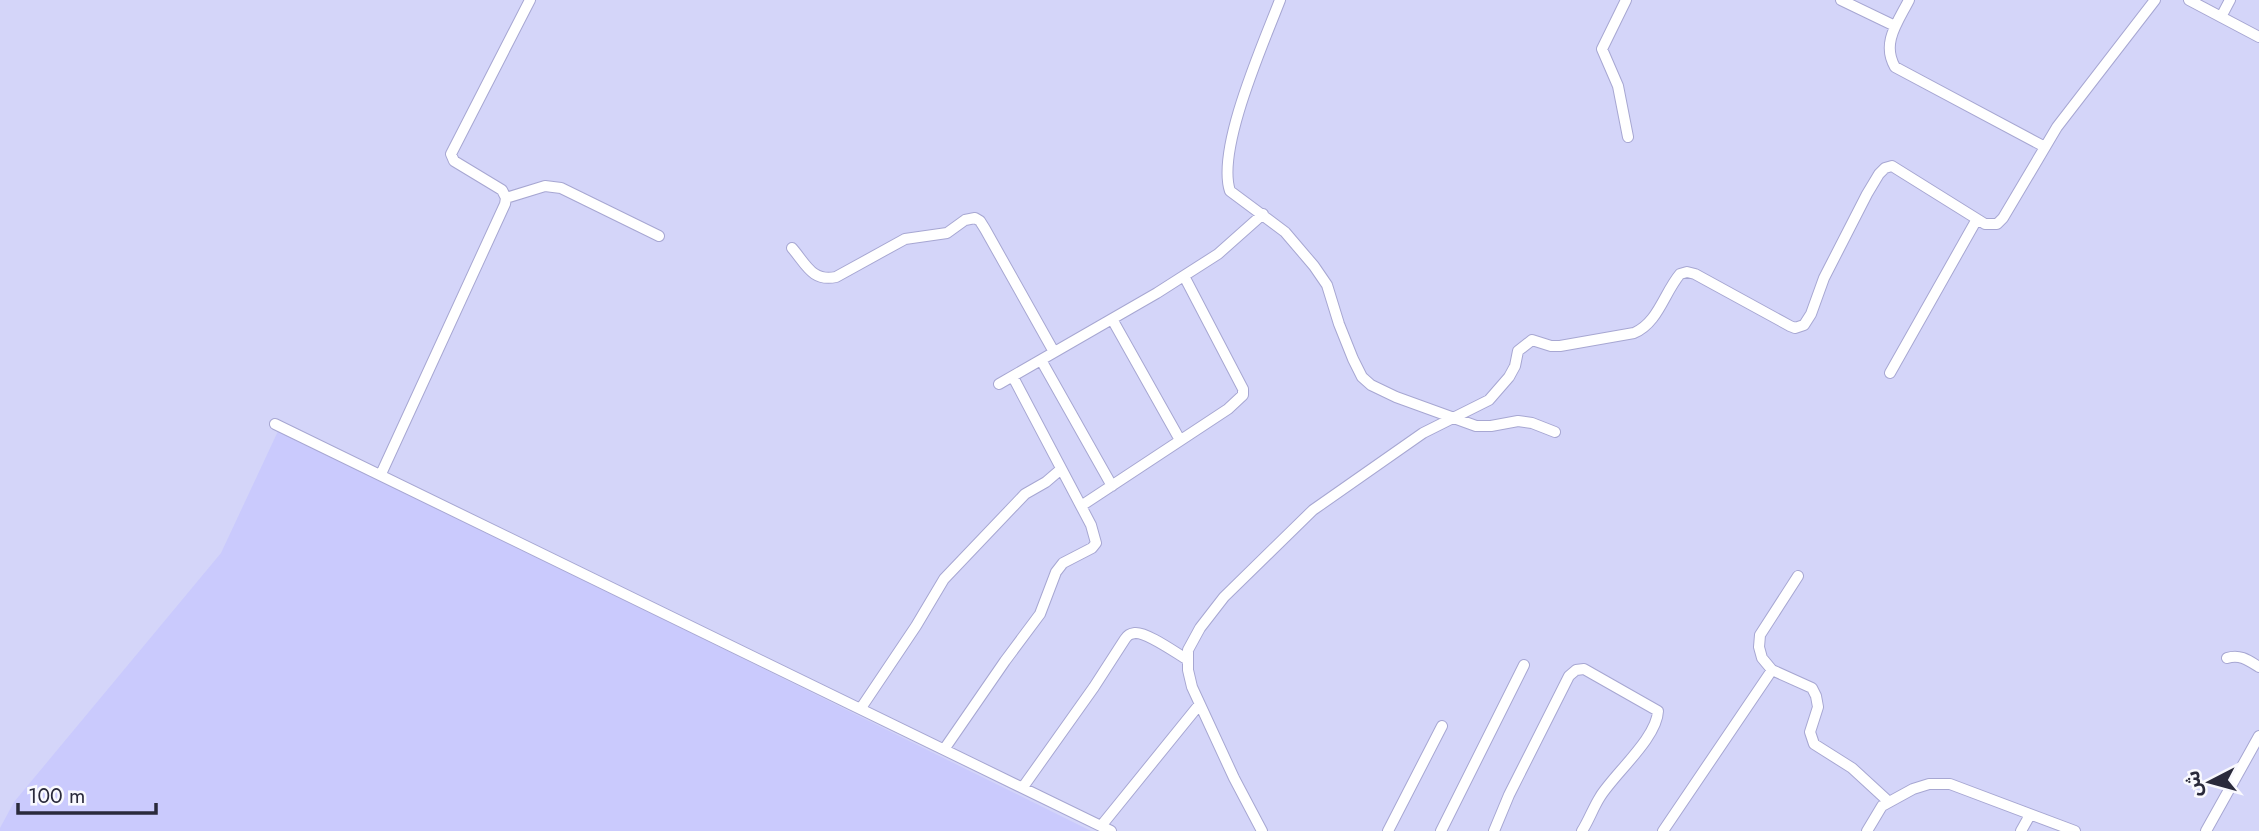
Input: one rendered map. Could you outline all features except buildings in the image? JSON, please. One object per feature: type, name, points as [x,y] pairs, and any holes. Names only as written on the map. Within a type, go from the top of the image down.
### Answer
[{"type":"street","points":[[381,474],[506,198],[502,190],[454,160],[451,154],[530,0]]},
{"type":"street","points":[[1280,0],[1255,63],[1232,133],[1228,171],[1230,191],[1285,232],[1314,266],[1327,285],[1339,324],[1362,377],[1371,385],[1476,426],[1518,421],[1555,432]]},
{"type":"street","points":[[1626,0],[1602,49],[1618,86],[1628,137]]},
{"type":"street","points":[[1841,0],[1895,26]]},
{"type":"street","points":[[1909,0],[1895,26],[1888,47],[1895,67],[2045,147]]},
{"type":"street","points":[[1262,831],[1199,705],[1188,670],[1188,650],[1200,628],[1224,597],[1312,510],[1423,433],[1489,400],[1497,393],[1515,366],[1518,351],[1532,340],[1560,346],[1634,333],[1642,329],[1650,322],[1680,274],[1695,274],[1790,326],[1800,327],[1811,314],[1824,278],[1867,194],[1885,168],[1892,166],[1985,224],[1997,224],[2057,127],[2155,0]]},
{"type":"street","points":[[2189,0],[2259,37]]},
{"type":"street","points":[[2221,18],[2230,0]]},
{"type":"street","points":[[506,198],[545,186],[561,188],[659,236]]},
{"type":"street","points":[[999,384],[1184,276],[1218,254],[1263,214]]},
{"type":"street","points":[[792,248],[816,276],[827,279],[836,277],[905,239],[947,233],[965,220],[975,218],[985,229],[1054,352]]},
{"type":"street","points":[[1890,373],[1977,219]]},
{"type":"street","points":[[1081,506],[1228,409],[1243,395],[1243,389],[1184,276]]},
{"type":"street","points":[[1112,319],[1180,440]]},
{"type":"street","points":[[1041,360],[1112,486]]},
{"type":"street","points":[[945,748],[1040,614],[1056,572],[1063,563],[1092,548],[1096,543],[1096,537],[1081,506],[1013,377]]},
{"type":"street","points":[[275,424],[945,748],[1106,829],[1199,705]]},
{"type":"street","points":[[861,708],[944,579],[1025,494],[1060,470]]},
{"type":"street","points":[[1046,482],[1069,485]]},
{"type":"street","points":[[1798,576],[1760,635],[1762,658],[1772,670],[1812,688],[1818,708],[1810,732],[1814,744],[1852,768],[1889,802]]},
{"type":"street","points":[[1023,787],[1130,634],[1138,632],[1146,635],[1188,660]]},
{"type":"street","points":[[2227,658],[2244,658],[2259,667]]},
{"type":"street","points":[[1441,831],[1524,665]]},
{"type":"street","points":[[1494,831],[1509,795],[1569,676],[1584,668],[1658,711],[1658,719],[1634,756],[1601,794],[1582,831]]},
{"type":"street","points":[[1663,831],[1772,670]]},
{"type":"street","points":[[1388,831],[1442,726]]},
{"type":"street","points":[[2206,831],[2259,736]]},
{"type":"street","points":[[1867,831],[1882,806],[1913,789],[1929,784],[1950,783],[2075,831]]},
{"type":"street","points":[[2021,831],[2030,815]]},
{"type":"shaded area","points":[[279,429],[1091,831],[0,831],[14,802],[221,553]]}]
